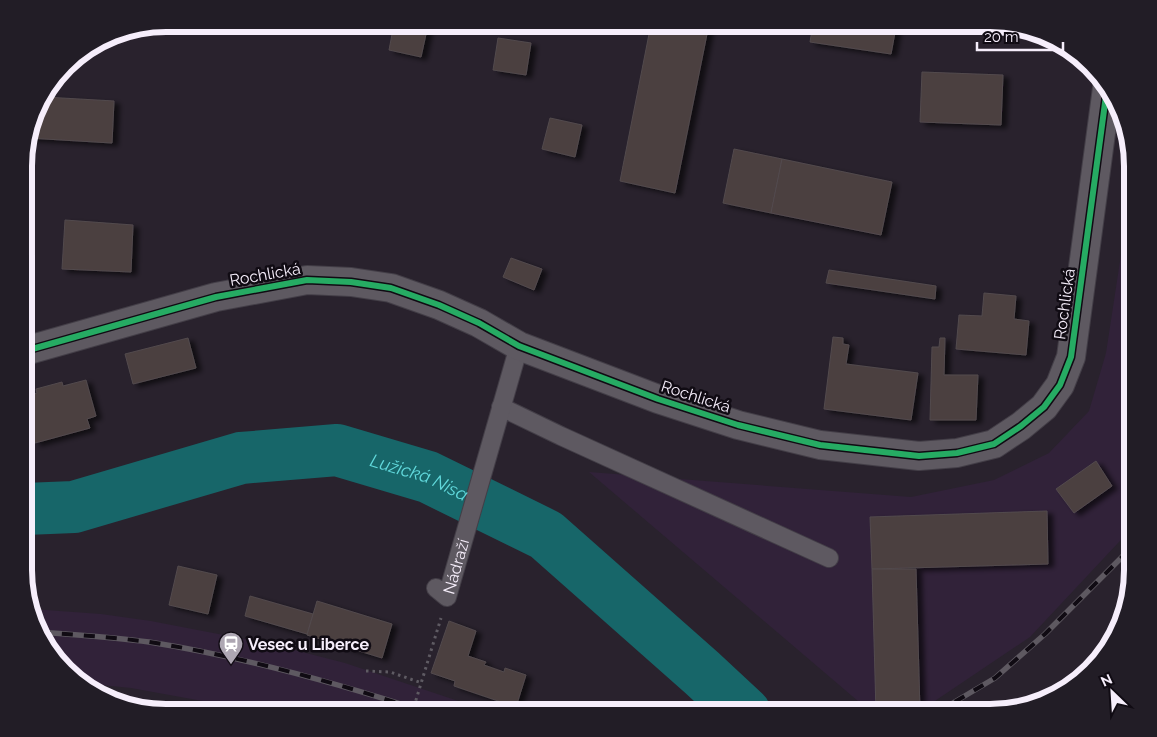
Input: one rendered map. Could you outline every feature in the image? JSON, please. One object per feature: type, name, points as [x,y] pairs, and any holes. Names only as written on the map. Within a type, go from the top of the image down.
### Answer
[{"type":"street","name":"Rochlická","points":[[32,349],[216,297],[307,280],[351,282],[391,288],[439,304],[479,323],[520,346],[658,399],[738,425],[820,445],[919,456],[957,453],[994,444],[1021,426],[1044,407],[1060,385],[1071,357],[1106,99]]},
{"type":"lane","name":"Nádraží","points":[[441,592],[468,523],[520,346]]},
{"type":"lane","points":[[501,407],[829,558]]},
{"type":"path","points":[[415,704],[422,684],[441,592]]},
{"type":"path","points":[[366,671],[390,672],[422,684]]},
{"type":"shaded area","points":[[1124,235],[1124,537],[1030,637],[930,704],[861,704],[589,472],[911,497],[994,480],[1049,453],[1089,411],[1106,353]]},
{"type":"shaded area","points":[[39,610],[101,614],[151,621],[271,644],[345,663],[467,704],[219,704],[131,688],[97,685],[78,671],[55,645]]},
{"type":"building","points":[[649,32],[707,32],[675,193],[620,181]]},
{"type":"building","points":[[812,32],[895,32],[891,54],[810,42]]},
{"type":"building","points":[[392,33],[426,33],[421,57],[389,50]]},
{"type":"building","points":[[498,38],[531,43],[526,75],[493,70]]},
{"type":"building","points":[[922,72],[1003,75],[1001,125],[920,122]]},
{"type":"building","points":[[53,97],[114,101],[112,143],[36,138],[43,115]]},
{"type":"building","points":[[550,118],[582,125],[575,157],[542,149]]},
{"type":"building","points":[[734,149],[782,159],[771,213],[723,203]]},
{"type":"building","points":[[782,159],[892,182],[881,235],[771,213]]},
{"type":"building","points":[[65,220],[133,225],[131,272],[62,269]]},
{"type":"building","points":[[511,258],[542,269],[534,290],[503,277]]},
{"type":"building","points":[[829,270],[936,286],[935,299],[826,283]]},
{"type":"building","points":[[984,293],[1016,296],[1014,319],[1029,321],[1026,355],[956,349],[959,315],[982,316]]},
{"type":"building","points":[[833,337],[843,338],[843,344],[849,345],[846,364],[918,373],[911,420],[824,409]]},
{"type":"building","points":[[188,338],[196,368],[133,384],[125,354]]},
{"type":"building","points":[[940,338],[945,338],[944,375],[978,375],[976,420],[930,420],[932,347],[939,347]]},
{"type":"building","points":[[86,380],[96,416],[87,419],[90,428],[35,443],[32,433],[32,395],[37,393],[36,389],[62,382],[63,386]]},
{"type":"building","points":[[1096,461],[1112,486],[1074,513],[1056,489]]},
{"type":"building","points":[[1047,511],[1048,564],[872,569],[870,517]]},
{"type":"building","points":[[178,566],[217,575],[208,614],[169,605]]},
{"type":"building","points":[[872,569],[916,569],[920,704],[876,704]]},
{"type":"building","points":[[250,596],[313,614],[307,634],[245,616]]},
{"type":"building","points":[[317,601],[392,624],[382,658],[307,635]]},
{"type":"building","points":[[449,621],[476,631],[468,656],[486,662],[484,665],[504,672],[505,668],[526,675],[517,704],[507,704],[454,686],[455,681],[431,673]]},
{"type":"waterway","name":"Lužická Nisa","points":[[32,509],[74,507],[241,458],[337,450],[428,477],[546,535],[735,704]]},
{"type":"railway","points":[[951,704],[995,678],[1045,634],[1124,555]]},
{"type":"railway","points":[[49,633],[149,642],[220,655],[325,681],[401,704]]},
{"type":"cycle path","points":[[32,349],[216,297],[307,280],[351,282],[391,288],[439,305],[479,323],[519,346],[658,399],[738,425],[820,445],[919,456],[957,453],[994,444],[1021,426],[1044,407],[1060,385],[1071,357],[1106,99]]},
{"type":"place","name":"Vesec u Liberce","points":[[231,665]]}]
